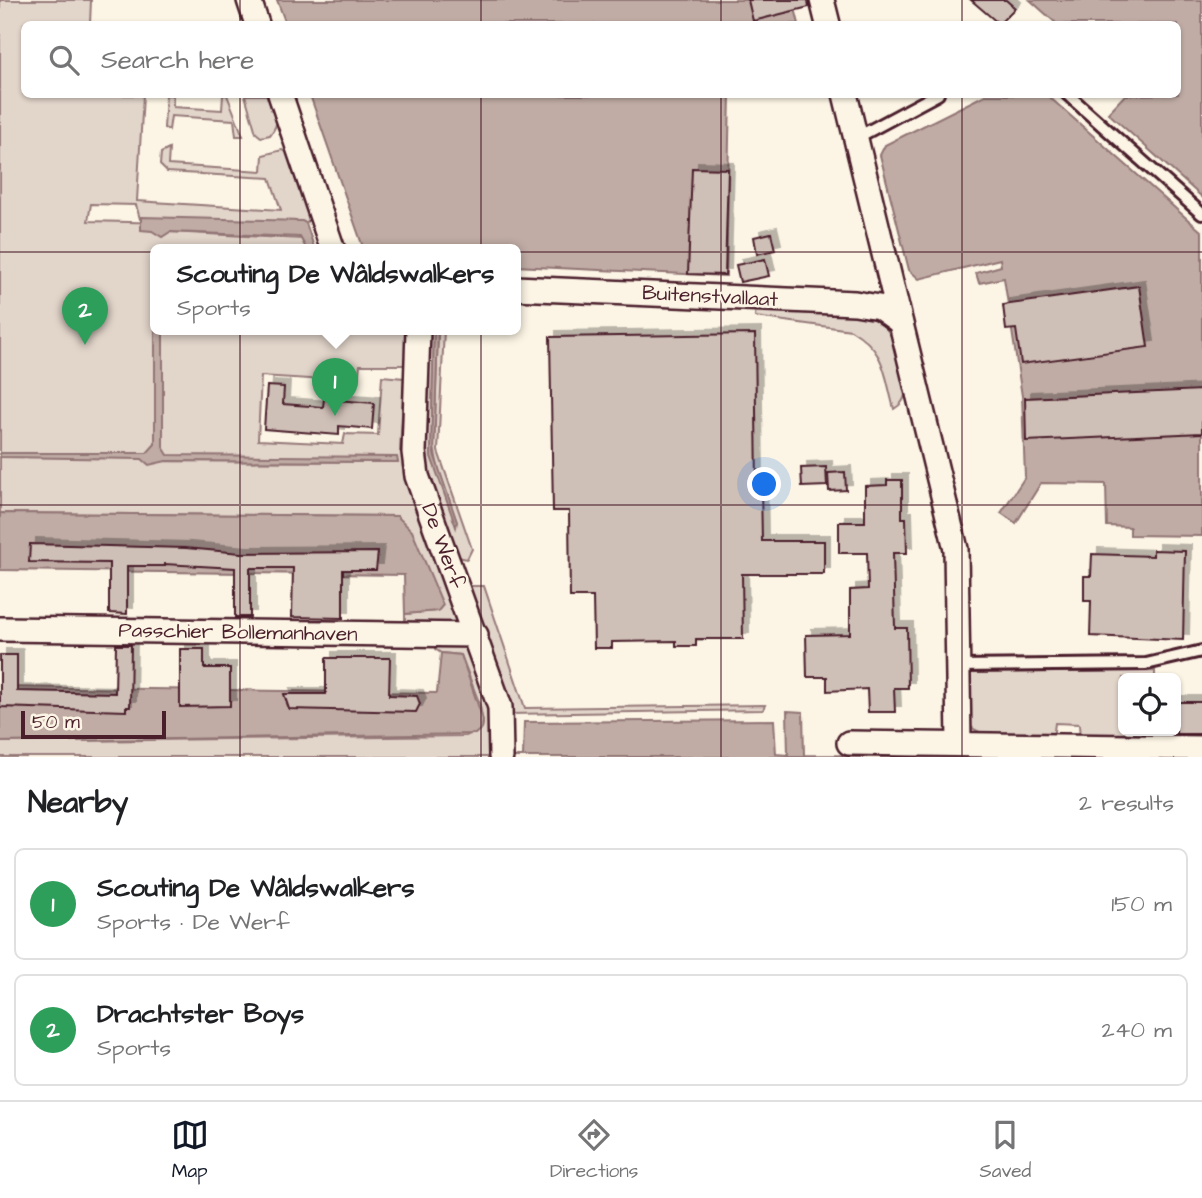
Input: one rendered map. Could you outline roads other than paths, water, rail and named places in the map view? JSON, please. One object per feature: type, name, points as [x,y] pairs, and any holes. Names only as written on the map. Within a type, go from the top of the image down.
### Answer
[{"type":"street","points":[[249,0],[256,21]]},
{"type":"street","points":[[822,0],[827,21]]},
{"type":"street","points":[[281,98],[331,244]]},
{"type":"street","points":[[846,98],[956,549],[959,743]]},
{"type":"street","name":"Buitenstvallaat","points":[[521,288],[855,303],[879,307],[900,322]]},
{"type":"street","name":"De Werf","points":[[418,335],[414,452],[417,476],[500,707],[501,755]]},
{"type":"street","name":"Passchier Bollemanhaven","points":[[0,629],[476,635]]},
{"type":"street","points":[[849,743],[1061,744],[1107,749],[1202,748]]},
{"type":"lane","points":[[856,138],[931,98]]},
{"type":"lane","points":[[1072,98],[1202,214]]},
{"type":"lane","points":[[958,666],[1146,664],[1202,651]]},
{"type":"place","name":"Drachtster Boys","points":[[85,345]]},
{"type":"place","name":"Scouting De Wâldswalkers","points":[[335,416]]}]
